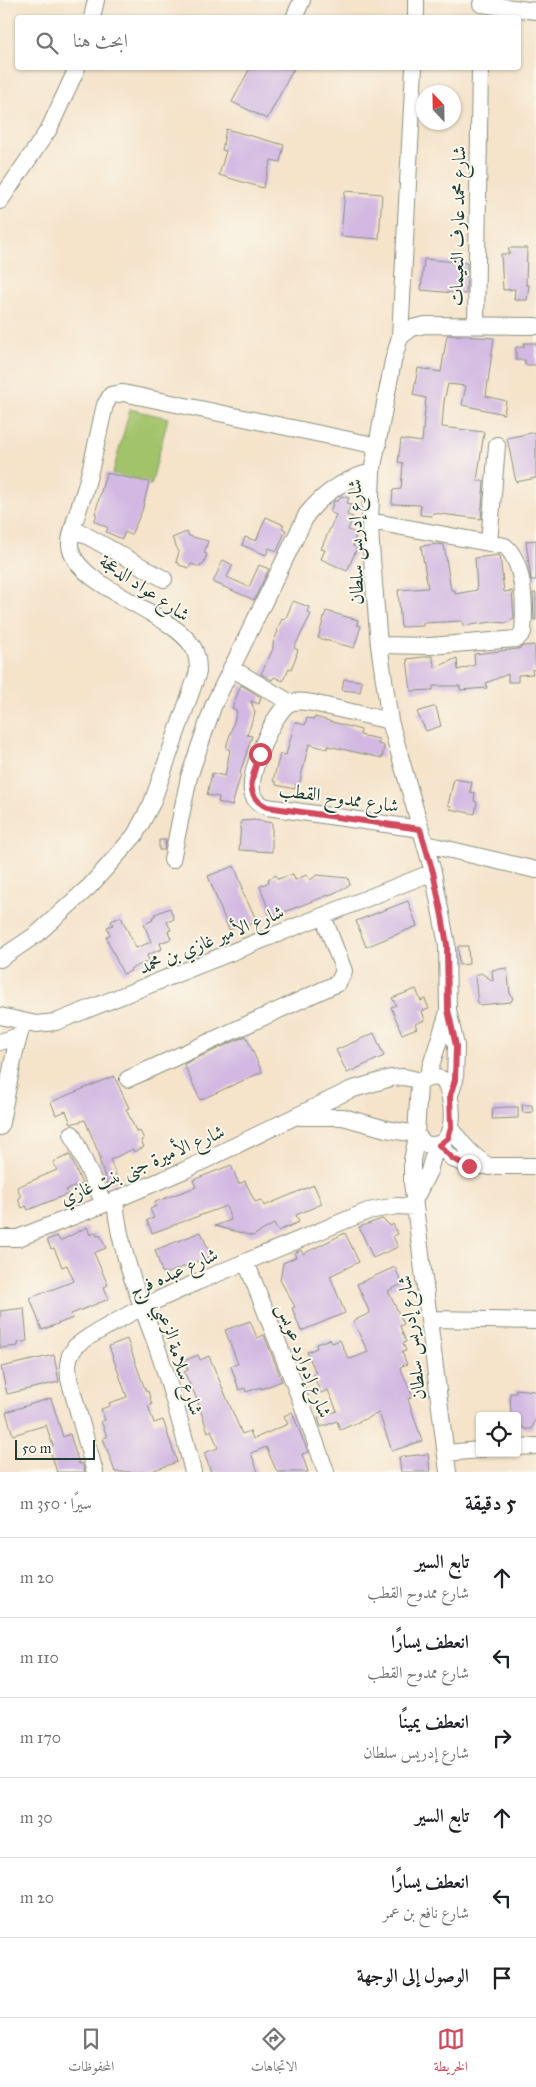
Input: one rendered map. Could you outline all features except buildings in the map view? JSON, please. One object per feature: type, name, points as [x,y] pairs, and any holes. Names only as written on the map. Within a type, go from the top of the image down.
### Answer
[{"type":"street","points":[[93,15],[96,0]]},
{"type":"street","points":[[295,15],[302,0]]},
{"type":"street","points":[[416,0],[416,15]]},
{"type":"street","points":[[481,7],[536,11]]},
{"type":"street","points":[[0,201],[49,129],[76,70]]},
{"type":"street","name":"شارع إدريس سلطان","points":[[414,70],[400,336],[393,361],[372,472],[370,521],[379,645],[390,721],[433,872],[447,945],[448,1010],[456,1046],[455,1080],[450,1095],[451,1128]]},
{"type":"street","name":"شارع محمد عارف النعيمات","points":[[476,325],[480,70]]},
{"type":"street","points":[[400,336],[412,328],[425,325],[536,326]]},
{"type":"street","name":"شارع عواد الدعجة","points":[[0,959],[37,934],[90,886],[135,835],[152,803],[198,672],[198,661],[193,647],[184,636],[83,570],[73,558],[69,544],[87,485],[105,405],[111,395],[123,393],[378,446]]},
{"type":"street","points":[[489,542],[497,445]]},
{"type":"street","points":[[172,860],[189,777],[214,704],[307,514],[317,501],[334,488],[372,472]]},
{"type":"street","points":[[370,521],[505,546],[511,551],[518,566],[522,586],[524,620],[523,632],[520,637],[512,640],[430,646],[379,645]]},
{"type":"street","points":[[74,528],[164,578]]},
{"type":"street","points":[[231,668],[291,703],[301,701],[390,721]]},
{"type":"street","name":"شارع ممدوح القطب","points":[[291,703],[273,721],[260,754],[251,790],[259,803],[267,807],[423,837],[536,870]]},
{"type":"street","name":"شارع الأمير غازي بن محمد","points":[[0,1016],[21,1029],[36,1024],[56,1022],[433,872]]},
{"type":"street","points":[[128,1079],[338,983],[344,970],[323,916]]},
{"type":"street","name":"شارع إدريس سلطان","points":[[448,1010],[425,1080],[419,1085],[416,1135],[412,1160],[415,1203],[431,1319],[436,1379],[448,1472]]},
{"type":"street","points":[[0,1042],[21,1029]]},
{"type":"street","points":[[0,1127],[21,1029]]},
{"type":"street","name":"شارع الأميرة جنى بنت غازي","points":[[0,1238],[18,1238],[110,1202],[296,1117],[350,1090],[371,1083],[404,1076],[425,1080],[436,1077],[442,1079],[450,1095]]},
{"type":"street","name":"شارع الأميرة جنى بنت غازي","points":[[296,1117],[343,1116],[386,1130],[416,1135],[425,1144],[438,1145],[453,1159],[469,1166],[536,1166]]},
{"type":"street","points":[[415,1203],[438,1145],[448,1138],[451,1128]]},
{"type":"street","points":[[451,1128],[467,1150],[476,1159],[490,1167]]},
{"type":"street","name":"شارع سلامة الزعبي","points":[[72,1134],[110,1202],[142,1307],[168,1381],[193,1472]]},
{"type":"street","name":"شارع عبده فرج","points":[[95,1472],[69,1379],[68,1364],[70,1354],[76,1346],[142,1307],[246,1262],[368,1211],[415,1203]]},
{"type":"street","name":"شارع إدوارد عويس","points":[[246,1262],[301,1401],[326,1472]]},
{"type":"street","points":[[431,1319],[536,1321]]},
{"type":"street","points":[[521,1448],[536,1446]]},
{"type":"street","points":[[446,1453],[476,1450]]},
{"type":"green space","points":[[130,409],[168,418],[151,485],[112,476]]},
{"type":"route","points":[[260,754],[251,790],[259,803],[267,807],[420,829],[433,872],[447,945],[448,1010],[456,1046],[455,1080],[454,1088],[450,1095],[451,1128],[448,1138],[439,1145],[453,1159],[469,1166]]}]
